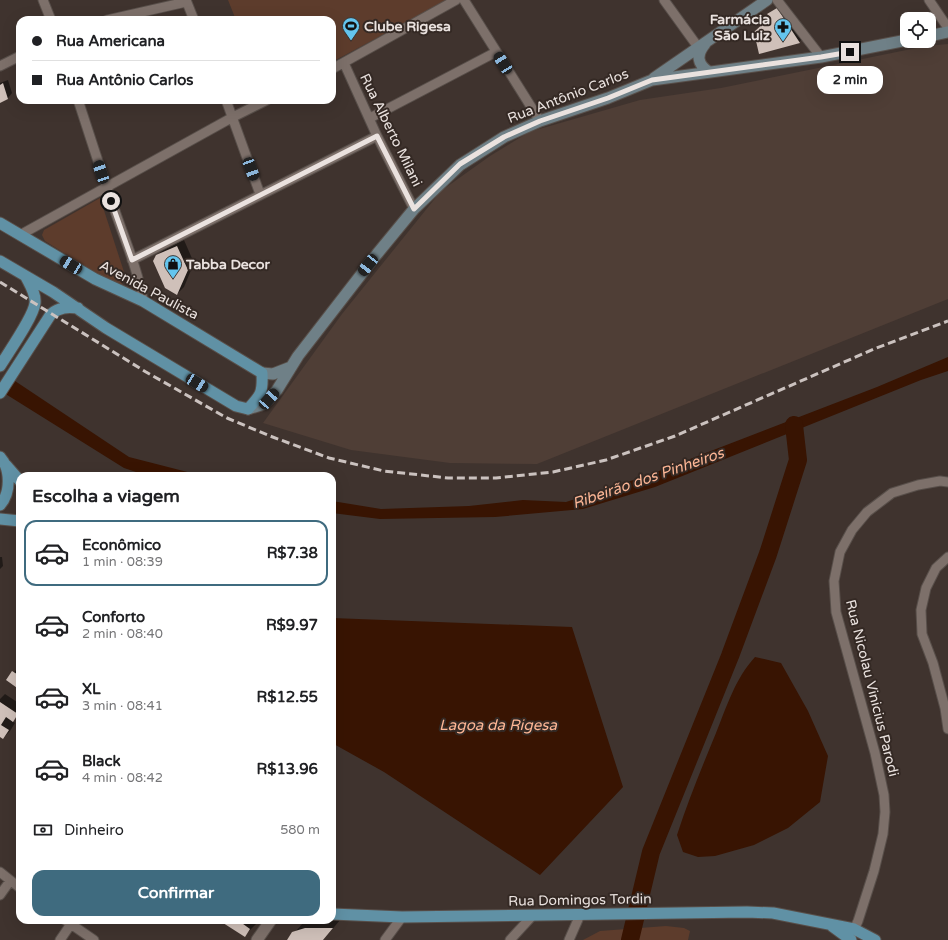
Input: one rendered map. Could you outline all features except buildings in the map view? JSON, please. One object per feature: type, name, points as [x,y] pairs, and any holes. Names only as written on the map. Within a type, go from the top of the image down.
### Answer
[{"type":"main road","points":[[652,80],[767,0]]},
{"type":"main road","points":[[936,35],[948,32]]},
{"type":"main road","name":"Rua Antônio Carlos","points":[[248,409],[261,405],[277,390],[291,368],[345,294],[414,209],[460,164],[513,132],[540,121],[608,98],[652,80],[821,57],[900,41]]},
{"type":"main road","points":[[702,45],[699,58],[701,67],[709,72]]},
{"type":"main road","name":"Avenida Paulista","points":[[0,222],[95,279],[142,301],[262,373]]},
{"type":"main road","points":[[0,261],[79,308],[106,328],[236,406],[248,409],[259,397],[262,386],[262,373],[273,374],[291,368]]},
{"type":"main road","points":[[2,359],[30,316],[35,304],[35,295],[26,277]]},
{"type":"main road","points":[[0,393],[51,314],[60,308],[79,308]]},
{"type":"main road","points":[[2,459],[16,476]]},
{"type":"main road","points":[[0,505],[7,492],[8,478],[2,459]]},
{"type":"main road","points":[[0,519],[16,521]]},
{"type":"main road","name":"Rua Domingos Tordin","points":[[336,914],[402,917],[747,912],[773,913],[854,929],[874,940]]},
{"type":"main road","name":"Rua Domingos Tordin","points":[[828,923],[850,940]]},
{"type":"street","points":[[43,0],[49,16]]},
{"type":"street","points":[[336,67],[456,0]]},
{"type":"street","points":[[464,0],[540,121]]},
{"type":"street","points":[[664,0],[702,45]]},
{"type":"street","points":[[777,0],[821,57]]},
{"type":"street","points":[[929,0],[948,28]]},
{"type":"street","points":[[124,16],[186,1],[192,16]]},
{"type":"street","points":[[370,118],[496,52]]},
{"type":"street","points":[[0,66],[16,58]]},
{"type":"street","name":"Rua Alberto Milani","points":[[344,63],[377,136],[414,209]]},
{"type":"street","points":[[79,104],[141,288],[142,301]]},
{"type":"street","points":[[228,104],[260,194]]},
{"type":"street","points":[[20,235],[233,117],[260,104]]},
{"type":"street","points":[[132,260],[377,136]]},
{"type":"street","name":"Rua Nicolau Vinicius Parodi","points":[[850,940],[858,921],[874,871],[883,834],[885,812],[884,795],[875,753],[836,612],[834,581],[840,552],[852,530],[867,512],[892,493],[918,485],[940,481],[948,482]]},
{"type":"street","points":[[948,557],[936,568],[926,588],[921,610],[922,634],[933,663],[945,708],[948,729]]},
{"type":"street","points":[[0,872],[16,885]]},
{"type":"street","points":[[0,895],[10,881]]},
{"type":"street","points":[[511,938],[517,915]]},
{"type":"street","points":[[511,938],[533,915]]},
{"type":"street","points":[[569,940],[580,915]]},
{"type":"street","points":[[385,940],[402,917]]},
{"type":"street","points":[[60,940],[67,924]]},
{"type":"street","points":[[71,924],[94,940]]},
{"type":"street","points":[[257,940],[268,924]]},
{"type":"shaded area","name":"Clube Rigesa","points":[[228,0],[448,0],[336,60],[336,16],[234,16]]},
{"type":"shaded area","points":[[948,44],[948,299],[537,464],[450,463],[351,450],[263,423],[342,314],[441,191],[490,156],[529,132],[640,100],[721,88],[916,48],[936,48],[936,45]]},
{"type":"shaded area","points":[[100,198],[125,275],[124,282],[119,286],[113,284],[45,241],[42,235],[44,230]]},
{"type":"shaded area","points":[[666,926],[684,928],[690,931],[688,940],[583,940],[600,931]]},
{"type":"water","name":"Ribeirão dos Pinheiros","points":[[948,357],[948,371],[921,380],[655,487],[583,509],[495,517],[380,519],[336,514],[336,502],[381,509],[469,506],[523,500],[566,502],[646,476],[877,387]]},
{"type":"water","points":[[12,379],[129,457],[187,472],[136,472],[124,468],[4,393]]},
{"type":"water","name":"Lagoa da Rigesa","points":[[336,618],[572,627],[623,787],[540,875],[384,772],[336,745]]},
{"type":"water","points":[[755,657],[781,663],[808,711],[828,756],[820,802],[788,828],[754,845],[715,856],[698,857],[683,852],[677,835],[695,784],[732,693],[742,674]]},
{"type":"waterway","points":[[630,940],[651,852],[730,656],[768,554],[798,460],[794,425]]},
{"type":"railway","points":[[0,282],[146,372],[227,418],[329,458],[384,471],[448,478],[496,478],[553,472],[606,460],[675,436],[874,349],[948,321]]},
{"type":"place","name":"Clube Rigesa","points":[[351,41]]},
{"type":"place","name":"Farmácia São Luiz","points":[[783,42]]},
{"type":"place","name":"Tabba Decor","points":[[173,279]]},
{"type":"route","points":[[111,201],[132,260],[377,136],[414,209],[460,164],[513,132],[540,121],[608,98],[652,80],[850,52]]}]
